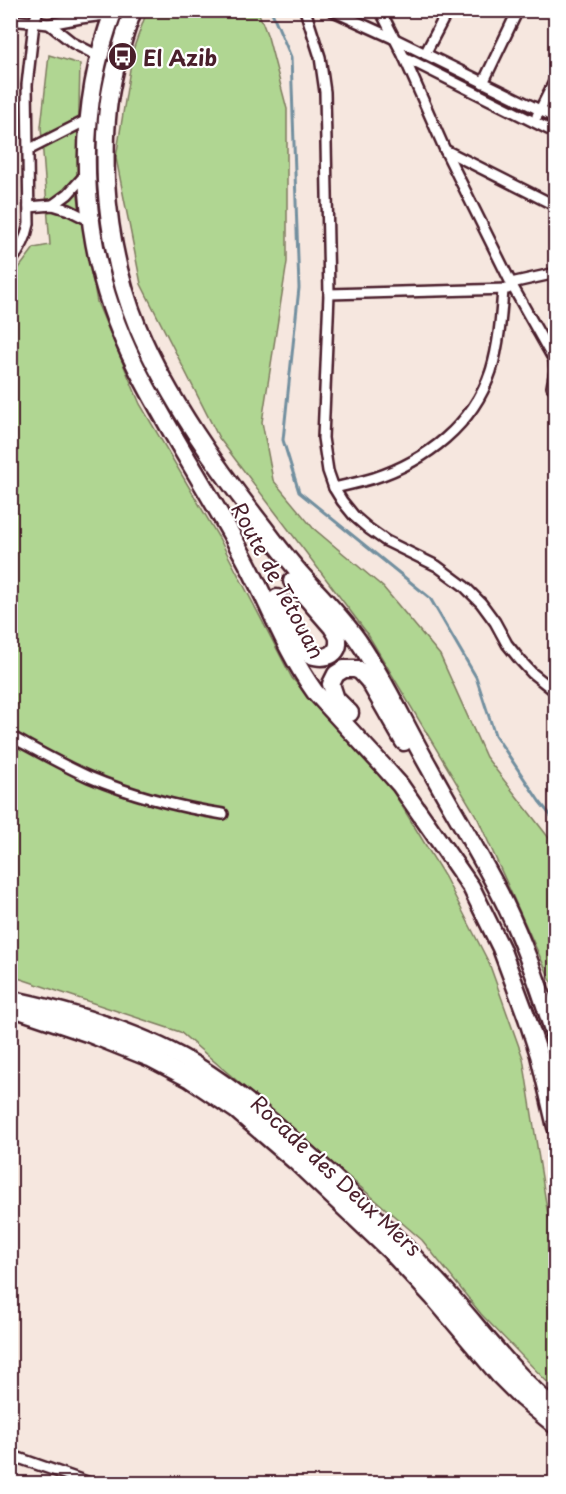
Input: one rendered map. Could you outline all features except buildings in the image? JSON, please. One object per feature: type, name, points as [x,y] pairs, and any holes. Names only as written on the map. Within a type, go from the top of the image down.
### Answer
[{"type":"highway","name":"Route de Tétouan","points":[[133,10],[120,48],[110,91],[105,165],[108,210],[114,248],[121,278],[138,327],[155,364],[222,472],[266,531],[342,619],[378,672],[491,876],[537,979],[555,1040]]},
{"type":"highway","name":"Route de Tétouan","points":[[113,12],[99,57],[89,119],[87,173],[97,258],[108,298],[135,366],[242,553],[306,680],[324,703],[400,785],[471,887],[501,948],[521,999],[539,1055],[555,1127]]},
{"type":"highway","points":[[160,411],[231,517],[270,584],[303,649],[315,657],[329,656],[338,645],[332,627],[266,549],[241,514],[218,478],[184,414]]},
{"type":"highway","points":[[471,887],[417,794],[388,757],[336,699],[331,684],[340,671],[360,670],[369,681],[433,791],[491,876]]},
{"type":"highway","name":"Rocade des Deux Mers","points":[[10,999],[93,1022],[158,1046],[197,1066],[245,1100],[304,1150],[394,1236],[446,1291],[509,1364],[555,1410]]},
{"type":"highway","name":"Rocade des Deux Mers","points":[[10,1007],[90,1034],[150,1058],[190,1078],[236,1110],[295,1161],[391,1252],[433,1297],[499,1375],[555,1426]]},
{"type":"street","points":[[10,262],[18,253],[27,232],[29,207],[27,85],[34,23],[38,10]]},
{"type":"street","points":[[305,10],[320,57],[325,92],[329,294],[322,420],[327,463],[334,488],[355,517],[369,530],[437,566],[464,586],[481,603],[520,660],[555,692]]},
{"type":"street","points":[[331,10],[555,118]]},
{"type":"street","points":[[380,10],[404,57],[509,287],[554,360],[552,387]]},
{"type":"street","points":[[425,54],[448,10]]},
{"type":"street","points":[[483,83],[518,10]]},
{"type":"street","points":[[10,20],[49,24],[113,12]]},
{"type":"street","points":[[49,24],[73,43],[99,57]]},
{"type":"street","points":[[404,57],[555,134]]},
{"type":"street","points":[[533,123],[555,78]]},
{"type":"street","points":[[28,150],[89,119]]},
{"type":"street","points":[[445,150],[555,206]]},
{"type":"street","points":[[53,205],[75,188],[87,173]]},
{"type":"street","points":[[29,207],[53,205],[91,221]]},
{"type":"street","points":[[329,294],[509,287],[555,273]]},
{"type":"street","points":[[334,488],[372,479],[408,464],[439,444],[462,423],[478,398],[490,372],[509,287]]},
{"type":"street","points":[[10,736],[73,770],[102,782],[178,807],[223,814]]},
{"type":"street","points":[[10,1455],[68,1479],[93,1484]]},
{"type":"green space","points":[[147,11],[258,11],[268,37],[287,109],[287,262],[262,422],[273,480],[313,528],[383,587],[440,655],[486,757],[549,838],[555,849],[555,990],[478,819],[367,633],[219,438],[141,284],[116,158],[133,50]]},
{"type":"green space","points":[[49,55],[80,64],[77,191],[97,302],[140,404],[219,538],[292,678],[391,788],[445,877],[489,963],[523,1058],[547,1209],[555,1245],[555,1390],[481,1314],[422,1240],[180,1032],[11,977],[10,280],[34,248],[50,245],[41,127]]},
{"type":"waterway","points":[[271,10],[291,57],[299,288],[283,440],[299,492],[430,598],[476,677],[495,735],[539,801],[556,822]]},
{"type":"place","name":"El Azib","points":[[122,57]]}]
